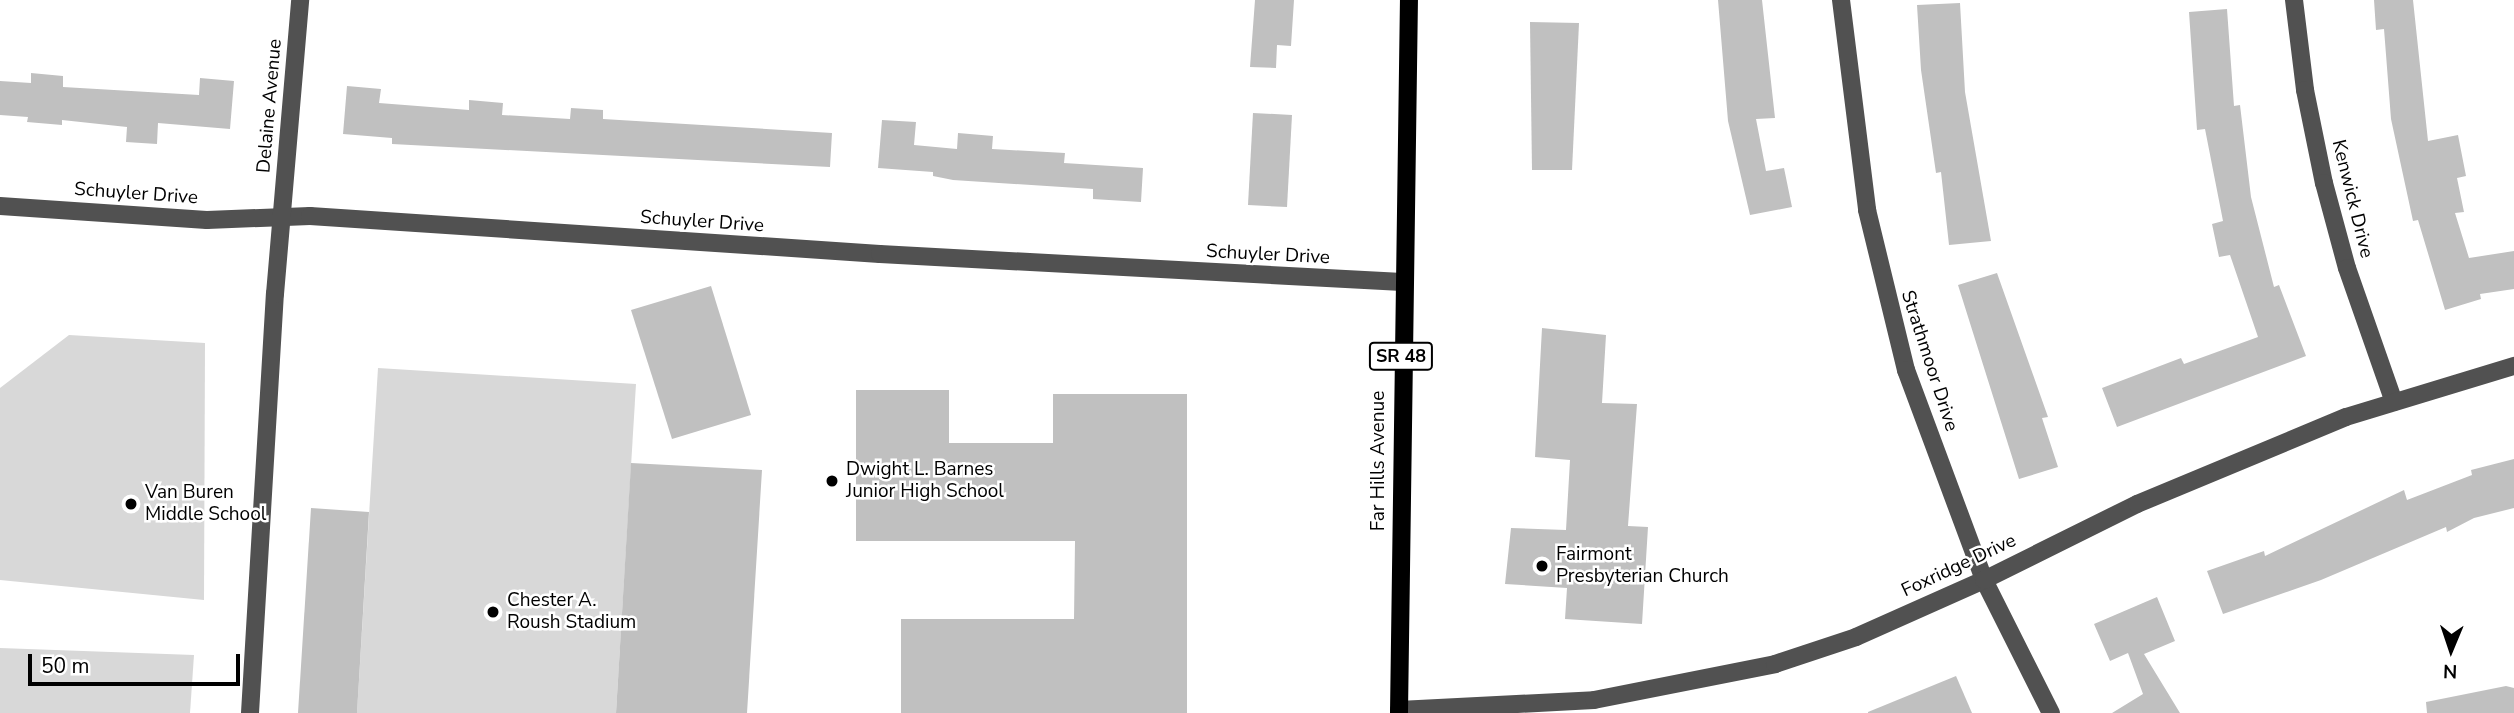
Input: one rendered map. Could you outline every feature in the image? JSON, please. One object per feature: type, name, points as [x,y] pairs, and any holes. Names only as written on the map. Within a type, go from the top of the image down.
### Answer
[{"type":"main road","name":"Far Hills Avenue","points":[[1399,711],[1402,282],[1409,0]]},
{"type":"street","name":"Delaine Avenue","points":[[250,713],[282,216],[300,0]]},
{"type":"street","name":"Strathmoor Drive","points":[[1841,0],[1846,69],[1878,264],[1906,370],[1984,580],[2050,713]]},
{"type":"street","name":"Kenwick Drive","points":[[2294,0],[2324,183],[2347,268],[2394,402]]},
{"type":"street","name":"Schuyler Drive","points":[[0,206],[207,220],[282,216],[1402,282]]},
{"type":"street","name":"Foxridge Drive","points":[[1399,711],[1594,700],[1677,687],[1775,664],[1856,637],[1984,580],[2137,504],[2346,417],[2514,366]]},
{"type":"shaded area","points":[[69,335],[205,343],[204,600],[0,580],[0,388]]},
{"type":"shaded area","name":"Chester A. Roush Stadium","points":[[378,368],[636,384],[616,713],[357,713]]},
{"type":"shaded area","points":[[0,648],[194,655],[190,713],[0,713]]},
{"type":"building","points":[[1255,0],[1294,0],[1291,46],[1277,45],[1276,68],[1250,67]]},
{"type":"building","points":[[1718,0],[1762,0],[1775,118],[1756,119],[1766,171],[1784,168],[1792,207],[1750,215],[1728,121]]},
{"type":"building","points":[[2374,0],[2413,0],[2428,141],[2458,135],[2466,176],[2457,178],[2464,212],[2455,213],[2469,258],[2514,251],[2514,289],[2480,294],[2481,299],[2445,310],[2418,220],[2413,221],[2391,119],[2384,29],[2376,30]]},
{"type":"building","points":[[1960,3],[1965,92],[1991,241],[1949,245],[1941,172],[1936,173],[1921,70],[1917,5]]},
{"type":"building","points":[[2227,9],[2234,106],[2240,105],[2251,197],[2274,287],[2279,285],[2306,356],[2117,427],[2102,388],[2181,358],[2184,364],[2258,337],[2230,255],[2219,257],[2212,224],[2223,221],[2205,129],[2197,130],[2189,12]]},
{"type":"building","points":[[1530,22],[1579,23],[1572,170],[1532,170]]},
{"type":"building","points":[[31,73],[63,76],[63,87],[199,95],[200,78],[234,81],[230,129],[158,123],[157,144],[126,142],[127,127],[62,120],[62,125],[27,122],[28,117],[0,115],[0,81],[31,83]]},
{"type":"building","points":[[347,86],[381,89],[379,103],[469,110],[469,100],[503,103],[502,115],[570,119],[571,108],[603,110],[603,119],[832,133],[830,167],[392,144],[392,138],[343,134]]},
{"type":"building","points":[[1253,113],[1292,115],[1287,207],[1248,205]]},
{"type":"building","points":[[882,120],[916,122],[914,145],[957,149],[958,133],[993,136],[992,149],[1065,153],[1064,163],[1143,168],[1141,202],[1093,199],[1093,189],[953,180],[933,176],[933,172],[878,168]]},
{"type":"building","points":[[1997,273],[2048,417],[2042,418],[2058,467],[2019,479],[1958,285]]},
{"type":"building","points":[[711,286],[751,415],[672,439],[631,310]]},
{"type":"building","points":[[1542,328],[1606,335],[1602,403],[1637,404],[1628,526],[1648,527],[1642,624],[1565,619],[1567,588],[1505,584],[1511,528],[1566,530],[1570,460],[1535,457]]},
{"type":"building","points":[[856,390],[949,390],[949,443],[1053,443],[1053,394],[1187,394],[1187,713],[901,713],[901,619],[1074,619],[1075,541],[856,541]]},
{"type":"building","points":[[2514,459],[2514,508],[2474,518],[2447,532],[2446,527],[2321,580],[2223,614],[2207,571],[2264,551],[2265,556],[2404,490],[2407,500],[2472,475],[2471,470]]},
{"type":"building","points":[[631,463],[762,470],[747,713],[616,713]]},
{"type":"building","points":[[311,508],[369,512],[357,713],[298,713]]},
{"type":"building","points":[[2157,597],[2175,641],[2144,654],[2180,713],[2112,713],[2143,694],[2128,653],[2110,661],[2094,624]]},
{"type":"building","points":[[1956,676],[1972,713],[1868,713],[1868,712]]},
{"type":"building","points":[[2506,686],[2514,688],[2514,713],[2427,713],[2426,702]]},
{"type":"place","name":"Dwight L. Barnes Junior High School","points":[[832,481]]},
{"type":"place","name":"Van Buren Middle School","points":[[131,504]]},
{"type":"place","name":"Fairmont Presbyterian Church","points":[[1542,566]]},
{"type":"place","name":"Chester A. Roush Stadium","points":[[493,612]]}]
